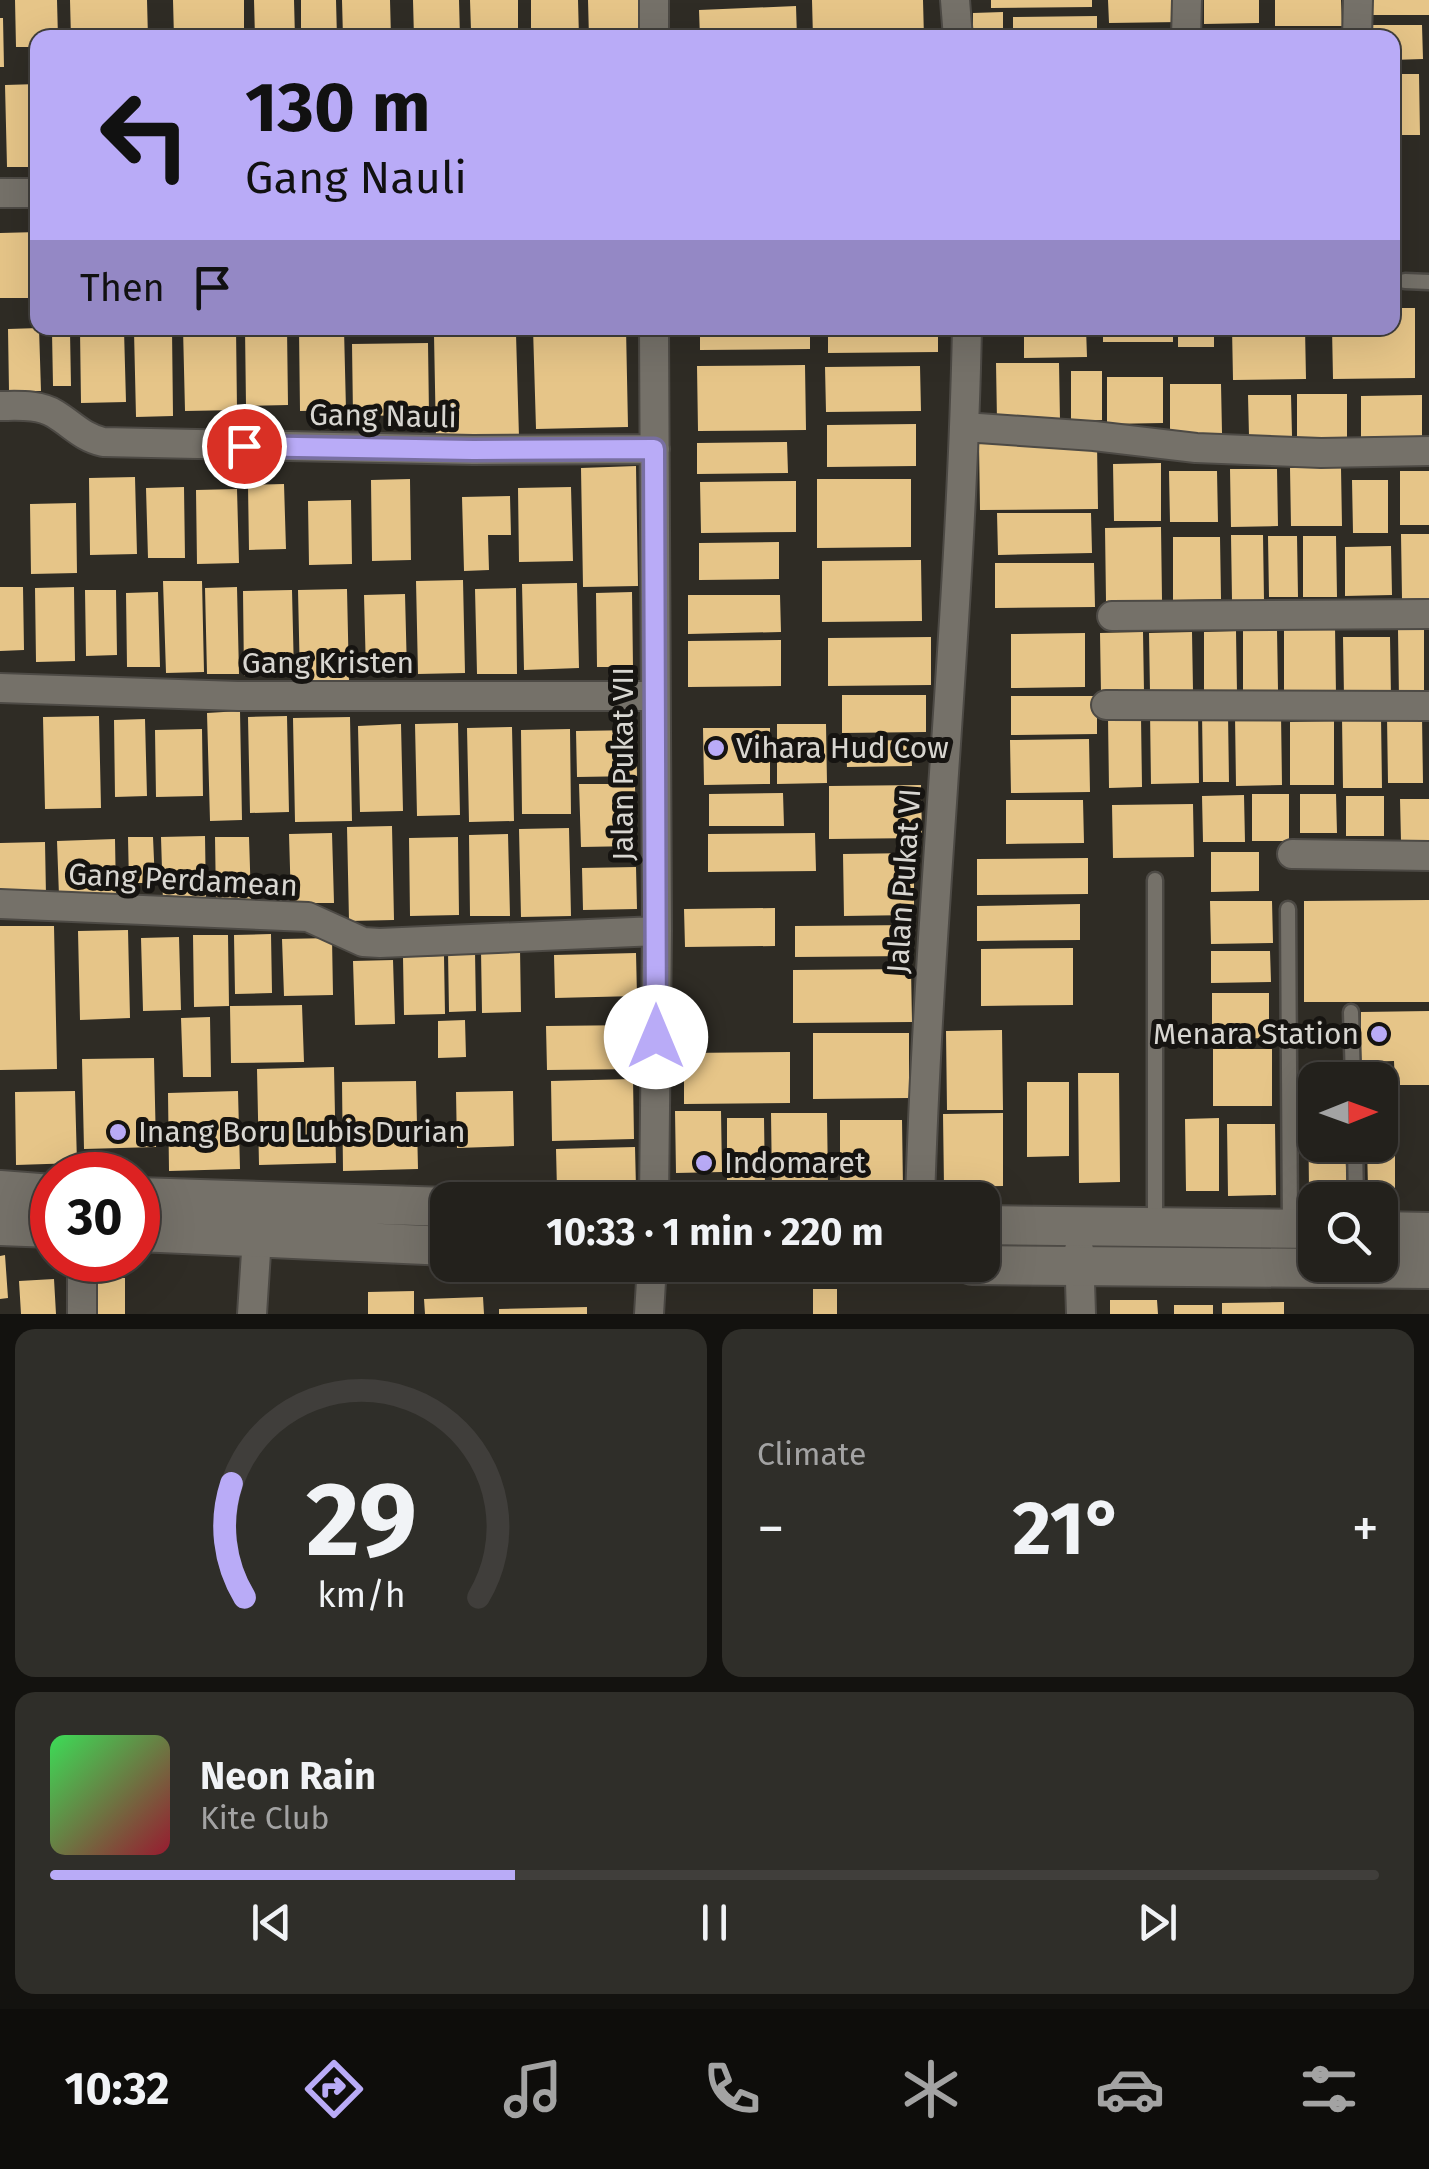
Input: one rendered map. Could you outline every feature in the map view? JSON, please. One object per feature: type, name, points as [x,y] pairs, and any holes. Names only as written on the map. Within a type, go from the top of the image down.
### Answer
[{"type":"street","points":[[654,0],[654,30]]},
{"type":"street","points":[[955,0],[957,30]]},
{"type":"street","points":[[1186,30],[1187,0]]},
{"type":"street","points":[[1357,30],[1358,0]]},
{"type":"street","points":[[0,193],[30,193]]},
{"type":"street","name":"Jalan Pukat VII","points":[[654,335],[654,1182]]},
{"type":"street","name":"Jalan Pukat VI","points":[[921,1182],[933,927],[955,620],[967,335]]},
{"type":"street","name":"Gang Nauli","points":[[0,406],[38,407],[56,415],[86,438],[104,442],[473,450],[654,449]]},
{"type":"street","points":[[964,427],[1196,448],[1429,452]]},
{"type":"street","points":[[1112,616],[1429,614]]},
{"type":"street","name":"Gang Kristen","points":[[0,688],[238,696],[656,696]]},
{"type":"street","points":[[1106,705],[1429,706]]},
{"type":"street","points":[[1292,854],[1429,856]]},
{"type":"street","name":"Gang Perdamean","points":[[0,904],[308,917],[362,942],[380,944],[656,931]]},
{"type":"street","points":[[0,1190],[30,1192]]},
{"type":"street","points":[[160,1197],[430,1206]]},
{"type":"street","points":[[0,1226],[30,1227]]},
{"type":"street","points":[[1000,1226],[1078,1228],[1155,1248],[1429,1269]]},
{"type":"street","points":[[1078,1228],[1081,1314]]},
{"type":"street","points":[[1000,1266],[1079,1267],[1155,1248],[1298,1230]]},
{"type":"street","points":[[1398,1231],[1429,1232]]},
{"type":"street","points":[[160,1233],[430,1245]]},
{"type":"street","points":[[252,1314],[258,1237]]},
{"type":"street","points":[[82,1282],[82,1314]]},
{"type":"street","points":[[649,1314],[651,1282]]},
{"type":"lane","points":[[1404,281],[1429,282]]},
{"type":"lane","points":[[1155,880],[1155,1248]]},
{"type":"lane","points":[[1288,910],[1301,1182]]},
{"type":"lane","points":[[1352,1012],[1353,1062]]},
{"type":"building","points":[[15,0],[57,0],[58,30],[30,30],[30,47],[16,47]]},
{"type":"building","points":[[70,0],[147,0],[148,30],[71,30]]},
{"type":"building","points":[[173,0],[244,0],[244,30],[174,30]]},
{"type":"building","points":[[254,0],[294,0],[295,30],[255,30]]},
{"type":"building","points":[[301,0],[336,0],[337,30],[301,30]]},
{"type":"building","points":[[342,0],[390,0],[391,30],[343,30]]},
{"type":"building","points":[[413,0],[459,0],[460,30],[414,30]]},
{"type":"building","points":[[470,0],[518,0],[518,30],[471,30]]},
{"type":"building","points":[[531,0],[578,0],[579,30],[531,30]]},
{"type":"building","points":[[588,0],[638,0],[639,30],[589,30]]},
{"type":"building","points":[[812,0],[923,0],[924,30],[813,30]]},
{"type":"building","points":[[991,0],[1092,0],[1092,7],[991,8]]},
{"type":"building","points":[[1108,0],[1180,0],[1180,22],[1109,23]]},
{"type":"building","points":[[1204,0],[1259,0],[1259,23],[1204,24]]},
{"type":"building","points":[[1275,0],[1341,0],[1342,26],[1275,26]]},
{"type":"building","points":[[1373,0],[1429,0],[1429,15],[1373,15]]},
{"type":"building","points":[[796,6],[797,30],[700,30],[699,10]]},
{"type":"building","points":[[1003,12],[1003,30],[973,30],[973,13]]},
{"type":"building","points":[[1097,16],[1097,30],[1013,30],[1013,17]]},
{"type":"building","points":[[3,18],[4,67],[0,67]]},
{"type":"building","points":[[1371,25],[1422,25],[1423,59],[1400,60],[1400,30],[1371,30]]},
{"type":"building","points":[[1400,74],[1419,74],[1420,135],[1400,135]]},
{"type":"building","points":[[30,84],[30,167],[7,167],[5,85]]},
{"type":"building","points":[[30,232],[30,298],[0,298],[0,233]]},
{"type":"building","points":[[1400,308],[1415,308],[1415,378],[1333,379],[1332,335],[1400,335]]},
{"type":"building","points":[[30,328],[30,335],[39,335],[41,391],[9,391],[8,329]]},
{"type":"building","points":[[52,335],[70,335],[71,386],[53,386]]},
{"type":"building","points":[[80,335],[124,335],[126,402],[81,403]]},
{"type":"building","points":[[134,335],[172,335],[173,416],[136,417]]},
{"type":"building","points":[[183,335],[236,335],[237,410],[185,411]]},
{"type":"building","points":[[245,335],[287,335],[288,405],[246,406]]},
{"type":"building","points":[[299,335],[344,335],[346,410],[300,411]]},
{"type":"building","points":[[434,335],[516,335],[519,437],[436,439]]},
{"type":"building","points":[[533,335],[626,335],[628,427],[536,429]]},
{"type":"building","points":[[700,335],[810,335],[810,349],[700,350]]},
{"type":"building","points":[[828,335],[938,335],[938,352],[828,353]]},
{"type":"building","points":[[1024,335],[1086,335],[1087,357],[1024,358]]},
{"type":"building","points":[[1103,335],[1173,335],[1173,342],[1103,342]]},
{"type":"building","points":[[1178,335],[1214,335],[1214,347],[1178,347]]},
{"type":"building","points":[[1232,335],[1305,335],[1306,379],[1233,380]]},
{"type":"building","points":[[428,343],[429,415],[353,416],[352,344]]},
{"type":"building","points":[[996,363],[1059,363],[1060,421],[997,421]]},
{"type":"building","points":[[805,365],[806,430],[698,431],[697,366]]},
{"type":"building","points":[[920,366],[921,411],[826,412],[825,367]]},
{"type":"building","points":[[1071,371],[1102,371],[1102,420],[1071,421]]},
{"type":"building","points":[[1107,377],[1163,377],[1163,423],[1107,424]]},
{"type":"building","points":[[1170,384],[1221,384],[1222,433],[1170,433]]},
{"type":"building","points":[[1297,394],[1347,394],[1347,439],[1297,439]]},
{"type":"building","points":[[1248,395],[1291,395],[1292,436],[1249,436]]},
{"type":"building","points":[[1422,395],[1422,436],[1361,437],[1361,396]]},
{"type":"building","points":[[916,424],[916,466],[827,467],[827,425]]},
{"type":"building","points":[[787,442],[788,473],[697,474],[697,443]]},
{"type":"building","points":[[1097,443],[1098,509],[980,510],[979,444]]},
{"type":"building","points":[[1161,463],[1161,521],[1114,521],[1113,464]]},
{"type":"building","points":[[636,466],[638,586],[583,587],[581,468]]},
{"type":"building","points":[[1290,468],[1341,468],[1342,526],[1291,526]]},
{"type":"building","points":[[1230,469],[1277,469],[1278,526],[1231,527]]},
{"type":"building","points":[[1169,471],[1217,471],[1218,522],[1170,522]]},
{"type":"building","points":[[1400,471],[1429,471],[1429,525],[1400,525]]},
{"type":"building","points":[[135,477],[137,554],[90,555],[89,478]]},
{"type":"building","points":[[410,479],[411,560],[372,561],[371,480]]},
{"type":"building","points":[[817,479],[911,479],[911,547],[817,548]]},
{"type":"building","points":[[1352,480],[1388,480],[1388,533],[1353,533]]},
{"type":"building","points":[[796,481],[796,532],[701,533],[700,482]]},
{"type":"building","points":[[284,484],[286,549],[249,550],[248,485]]},
{"type":"building","points":[[184,487],[185,558],[148,558],[146,488]]},
{"type":"building","points":[[571,487],[573,561],[519,562],[518,488]]},
{"type":"building","points":[[237,489],[239,563],[197,564],[196,490]]},
{"type":"building","points":[[510,496],[511,535],[488,535],[489,570],[464,571],[462,497]]},
{"type":"building","points":[[351,500],[352,564],[309,565],[308,501]]},
{"type":"building","points":[[76,503],[77,573],[31,574],[30,504]]},
{"type":"building","points":[[997,513],[1091,513],[1092,553],[998,555]]},
{"type":"building","points":[[1161,527],[1162,600],[1106,601],[1105,528]]},
{"type":"building","points":[[1401,534],[1429,534],[1429,598],[1402,599]]},
{"type":"building","points":[[1231,535],[1263,535],[1264,601],[1232,601]]},
{"type":"building","points":[[1268,536],[1297,536],[1298,597],[1269,597]]},
{"type":"building","points":[[1303,536],[1336,536],[1337,597],[1303,597]]},
{"type":"building","points":[[1173,537],[1220,537],[1221,599],[1173,600]]},
{"type":"building","points":[[779,542],[779,579],[699,580],[699,543]]},
{"type":"building","points":[[1391,546],[1392,595],[1345,596],[1345,547]]},
{"type":"building","points":[[921,560],[922,621],[822,622],[822,561]]},
{"type":"building","points":[[995,563],[1094,563],[1095,607],[995,608]]},
{"type":"building","points":[[463,580],[465,673],[418,674],[416,581]]},
{"type":"building","points":[[163,581],[202,581],[204,672],[166,673]]},
{"type":"building","points":[[577,583],[579,668],[524,670],[522,584]]},
{"type":"building","points":[[0,587],[23,587],[24,650],[0,651]]},
{"type":"building","points":[[74,587],[75,661],[36,662],[35,588]]},
{"type":"building","points":[[237,587],[239,674],[207,674],[205,588]]},
{"type":"building","points":[[516,588],[517,674],[477,674],[475,589]]},
{"type":"building","points":[[347,589],[349,681],[300,681],[298,590]]},
{"type":"building","points":[[85,590],[116,590],[117,655],[86,656]]},
{"type":"building","points":[[292,590],[294,674],[244,676],[243,591]]},
{"type":"building","points":[[158,592],[160,667],[127,667],[126,593]]},
{"type":"building","points":[[632,592],[633,667],[597,667],[596,593]]},
{"type":"building","points":[[405,594],[407,673],[366,673],[364,595]]},
{"type":"building","points":[[688,595],[780,595],[781,632],[688,634]]},
{"type":"building","points":[[1284,626],[1335,626],[1336,695],[1284,696]]},
{"type":"building","points":[[1243,630],[1277,630],[1278,690],[1243,691]]},
{"type":"building","points":[[1398,630],[1424,630],[1424,699],[1399,699]]},
{"type":"building","points":[[1236,631],[1237,693],[1204,693],[1204,632]]},
{"type":"building","points":[[1143,632],[1144,692],[1101,693],[1100,633]]},
{"type":"building","points":[[1192,632],[1193,691],[1150,692],[1149,633]]},
{"type":"building","points":[[1085,633],[1085,687],[1011,688],[1011,634]]},
{"type":"building","points":[[931,637],[931,685],[828,686],[828,638]]},
{"type":"building","points":[[1343,637],[1390,637],[1391,697],[1344,697]]},
{"type":"building","points":[[781,640],[781,686],[688,687],[688,641]]},
{"type":"building","points":[[842,695],[926,695],[926,732],[842,733]]},
{"type":"building","points":[[1011,696],[1097,696],[1097,734],[1011,735]]},
{"type":"building","points":[[240,711],[242,820],[210,821],[207,713]]},
{"type":"building","points":[[1198,711],[1199,783],[1151,784],[1150,712]]},
{"type":"building","points":[[1202,713],[1228,713],[1229,782],[1203,782]]},
{"type":"building","points":[[1281,714],[1282,785],[1236,786],[1235,715]]},
{"type":"building","points":[[99,716],[101,808],[45,809],[43,717]]},
{"type":"building","points":[[287,716],[289,812],[250,813],[248,717]]},
{"type":"building","points":[[1387,716],[1422,716],[1423,783],[1388,783]]},
{"type":"building","points":[[350,717],[352,821],[295,822],[293,718]]},
{"type":"building","points":[[1108,717],[1141,717],[1142,787],[1109,788]]},
{"type":"building","points":[[1342,717],[1381,717],[1382,788],[1343,788]]},
{"type":"building","points":[[145,719],[147,796],[115,797],[114,720]]},
{"type":"building","points":[[1334,721],[1334,785],[1290,785],[1290,722]]},
{"type":"building","points":[[458,723],[460,815],[417,816],[415,724]]},
{"type":"building","points":[[401,724],[403,811],[360,812],[358,726]]},
{"type":"building","points":[[777,724],[826,724],[827,783],[777,784]]},
{"type":"building","points":[[512,727],[514,821],[469,822],[467,728]]},
{"type":"building","points":[[703,728],[770,728],[770,784],[704,785]]},
{"type":"building","points":[[202,729],[203,796],[156,797],[155,730]]},
{"type":"building","points":[[570,729],[571,814],[522,814],[521,730]]},
{"type":"building","points":[[636,730],[637,776],[577,777],[576,731]]},
{"type":"building","points":[[1089,739],[1090,792],[1011,793],[1010,740]]},
{"type":"building","points":[[911,740],[912,766],[847,767],[846,741]]},
{"type":"building","points":[[579,784],[635,784],[636,846],[581,847]]},
{"type":"building","points":[[921,785],[922,838],[829,839],[829,786]]},
{"type":"building","points":[[783,793],[784,826],[709,826],[709,794]]},
{"type":"building","points":[[1252,794],[1289,794],[1289,841],[1252,841]]},
{"type":"building","points":[[1300,794],[1336,794],[1337,833],[1300,833]]},
{"type":"building","points":[[1244,795],[1245,842],[1203,842],[1202,796]]},
{"type":"building","points":[[1346,796],[1384,796],[1384,836],[1346,836]]},
{"type":"building","points":[[1400,799],[1429,799],[1429,841],[1401,841]]},
{"type":"building","points":[[1006,800],[1083,800],[1084,843],[1006,844]]},
{"type":"building","points":[[1193,804],[1194,857],[1113,858],[1112,805]]},
{"type":"building","points":[[392,826],[394,920],[349,921],[347,827]]},
{"type":"building","points":[[569,828],[571,916],[521,917],[519,829]]},
{"type":"building","points":[[332,833],[334,903],[291,903],[289,834]]},
{"type":"building","points":[[815,833],[816,871],[708,872],[708,834]]},
{"type":"building","points":[[508,834],[510,916],[470,916],[469,835]]},
{"type":"building","points":[[205,836],[206,901],[163,902],[161,837]]},
{"type":"building","points":[[128,837],[153,837],[155,883],[129,883]]},
{"type":"building","points":[[215,837],[249,837],[251,900],[216,901]]},
{"type":"building","points":[[458,837],[459,915],[410,916],[409,838]]},
{"type":"building","points":[[115,839],[116,895],[59,896],[57,841]]},
{"type":"building","points":[[45,842],[46,896],[0,897],[0,843]]},
{"type":"building","points":[[1211,852],[1259,852],[1259,891],[1211,892]]},
{"type":"building","points":[[914,853],[914,915],[844,916],[843,854]]},
{"type":"building","points":[[1088,858],[1088,894],[977,895],[977,859]]},
{"type":"building","points":[[636,867],[637,909],[583,910],[582,868]]},
{"type":"building","points":[[1429,900],[1429,1002],[1304,1002],[1304,901]]},
{"type":"building","points":[[1210,901],[1272,901],[1273,943],[1211,944]]},
{"type":"building","points":[[1080,904],[1080,940],[977,941],[977,906]]},
{"type":"building","points":[[775,908],[775,946],[685,947],[684,909]]},
{"type":"building","points":[[913,925],[913,956],[795,957],[795,926]]},
{"type":"building","points":[[0,926],[54,926],[57,1069],[0,1070]]},
{"type":"building","points":[[128,930],[130,1018],[80,1020],[78,931]]},
{"type":"building","points":[[271,934],[272,993],[235,994],[234,935]]},
{"type":"building","points":[[193,935],[228,935],[229,1006],[194,1007]]},
{"type":"building","points":[[179,937],[181,1010],[143,1011],[141,938]]},
{"type":"building","points":[[332,938],[333,995],[284,996],[282,939]]},
{"type":"building","points":[[1073,948],[1073,1005],[981,1006],[981,949]]},
{"type":"building","points":[[520,949],[521,1012],[482,1013],[481,950]]},
{"type":"building","points":[[448,951],[475,951],[476,1011],[449,1012]]},
{"type":"building","points":[[1211,951],[1270,951],[1271,982],[1211,983]]},
{"type":"building","points":[[636,953],[637,996],[555,998],[554,955]]},
{"type":"building","points":[[444,956],[445,1014],[404,1015],[403,957]]},
{"type":"building","points":[[393,960],[395,1024],[355,1025],[353,961]]},
{"type":"building","points":[[911,969],[912,1022],[793,1023],[793,970]]},
{"type":"building","points":[[1212,993],[1269,993],[1269,1038],[1212,1039]]},
{"type":"building","points":[[302,1005],[304,1062],[231,1063],[230,1006]]},
{"type":"building","points":[[1429,1011],[1429,1085],[1398,1085],[1398,1062],[1361,1062],[1361,1012]]},
{"type":"building","points":[[210,1017],[211,1077],[183,1077],[181,1018]]},
{"type":"building","points":[[465,1020],[466,1057],[438,1058],[438,1021]]},
{"type":"building","points":[[638,1025],[638,1069],[547,1070],[546,1026]]},
{"type":"building","points":[[1002,1030],[1003,1110],[947,1110],[946,1031]]},
{"type":"building","points":[[813,1033],[909,1033],[909,1098],[813,1099]]},
{"type":"building","points":[[1213,1049],[1272,1049],[1272,1106],[1213,1106]]},
{"type":"building","points":[[790,1052],[790,1103],[684,1104],[684,1053]]},
{"type":"building","points":[[154,1058],[156,1147],[84,1149],[82,1059]]},
{"type":"building","points":[[334,1067],[336,1163],[259,1165],[257,1069]]},
{"type":"building","points":[[1078,1073],[1119,1073],[1120,1182],[1079,1183]]},
{"type":"building","points":[[633,1079],[634,1139],[552,1141],[551,1081]]},
{"type":"building","points":[[416,1081],[418,1169],[343,1171],[342,1082]]},
{"type":"building","points":[[1027,1082],[1069,1082],[1069,1156],[1027,1157]]},
{"type":"building","points":[[75,1091],[77,1152],[30,1152],[30,1165],[16,1165],[15,1092]]},
{"type":"building","points":[[238,1091],[240,1169],[169,1171],[168,1093]]},
{"type":"building","points":[[513,1091],[514,1146],[457,1148],[456,1092]]},
{"type":"building","points":[[675,1111],[721,1111],[722,1172],[676,1173]]},
{"type":"building","points":[[771,1113],[827,1113],[828,1182],[772,1182]]},
{"type":"building","points":[[1003,1113],[1003,1186],[1000,1182],[944,1182],[943,1114]]},
{"type":"building","points":[[727,1118],[764,1118],[765,1182],[727,1182]]},
{"type":"building","points":[[1219,1118],[1219,1191],[1186,1191],[1185,1119]]},
{"type":"building","points":[[840,1120],[902,1120],[903,1182],[840,1182]]},
{"type":"building","points":[[1227,1124],[1275,1124],[1276,1195],[1228,1196]]},
{"type":"building","points":[[635,1147],[636,1182],[557,1182],[556,1149]]},
{"type":"building","points":[[1309,1162],[1346,1162],[1347,1182],[1309,1182]]},
{"type":"building","points":[[1367,1162],[1395,1162],[1395,1182],[1368,1182]]},
{"type":"building","points":[[5,1255],[8,1298],[0,1299],[0,1256]]},
{"type":"building","points":[[19,1281],[54,1282],[56,1314],[21,1314]]},
{"type":"building","points":[[93,1282],[125,1282],[125,1314],[93,1314]]},
{"type":"building","points":[[813,1289],[837,1289],[837,1314],[813,1314]]},
{"type":"building","points":[[414,1291],[414,1314],[368,1314],[368,1292]]},
{"type":"building","points":[[483,1297],[484,1314],[425,1314],[424,1299]]},
{"type":"building","points":[[1110,1300],[1157,1300],[1158,1314],[1110,1314]]},
{"type":"building","points":[[1284,1302],[1284,1314],[1222,1314],[1222,1303]]},
{"type":"building","points":[[1174,1305],[1213,1305],[1213,1314],[1174,1314]]},
{"type":"building","points":[[587,1307],[587,1314],[499,1314],[499,1309]]},
{"type":"place","name":"Vihara Hud Cow","points":[[716,748]]},
{"type":"place","name":"Menara Station","points":[[1379,1034]]},
{"type":"place","name":"Inang Boru Lubis Durian","points":[[118,1132]]},
{"type":"place","name":"Indomaret","points":[[704,1163]]},
{"type":"route","points":[[244,446],[654,449],[656,1037]]}]
